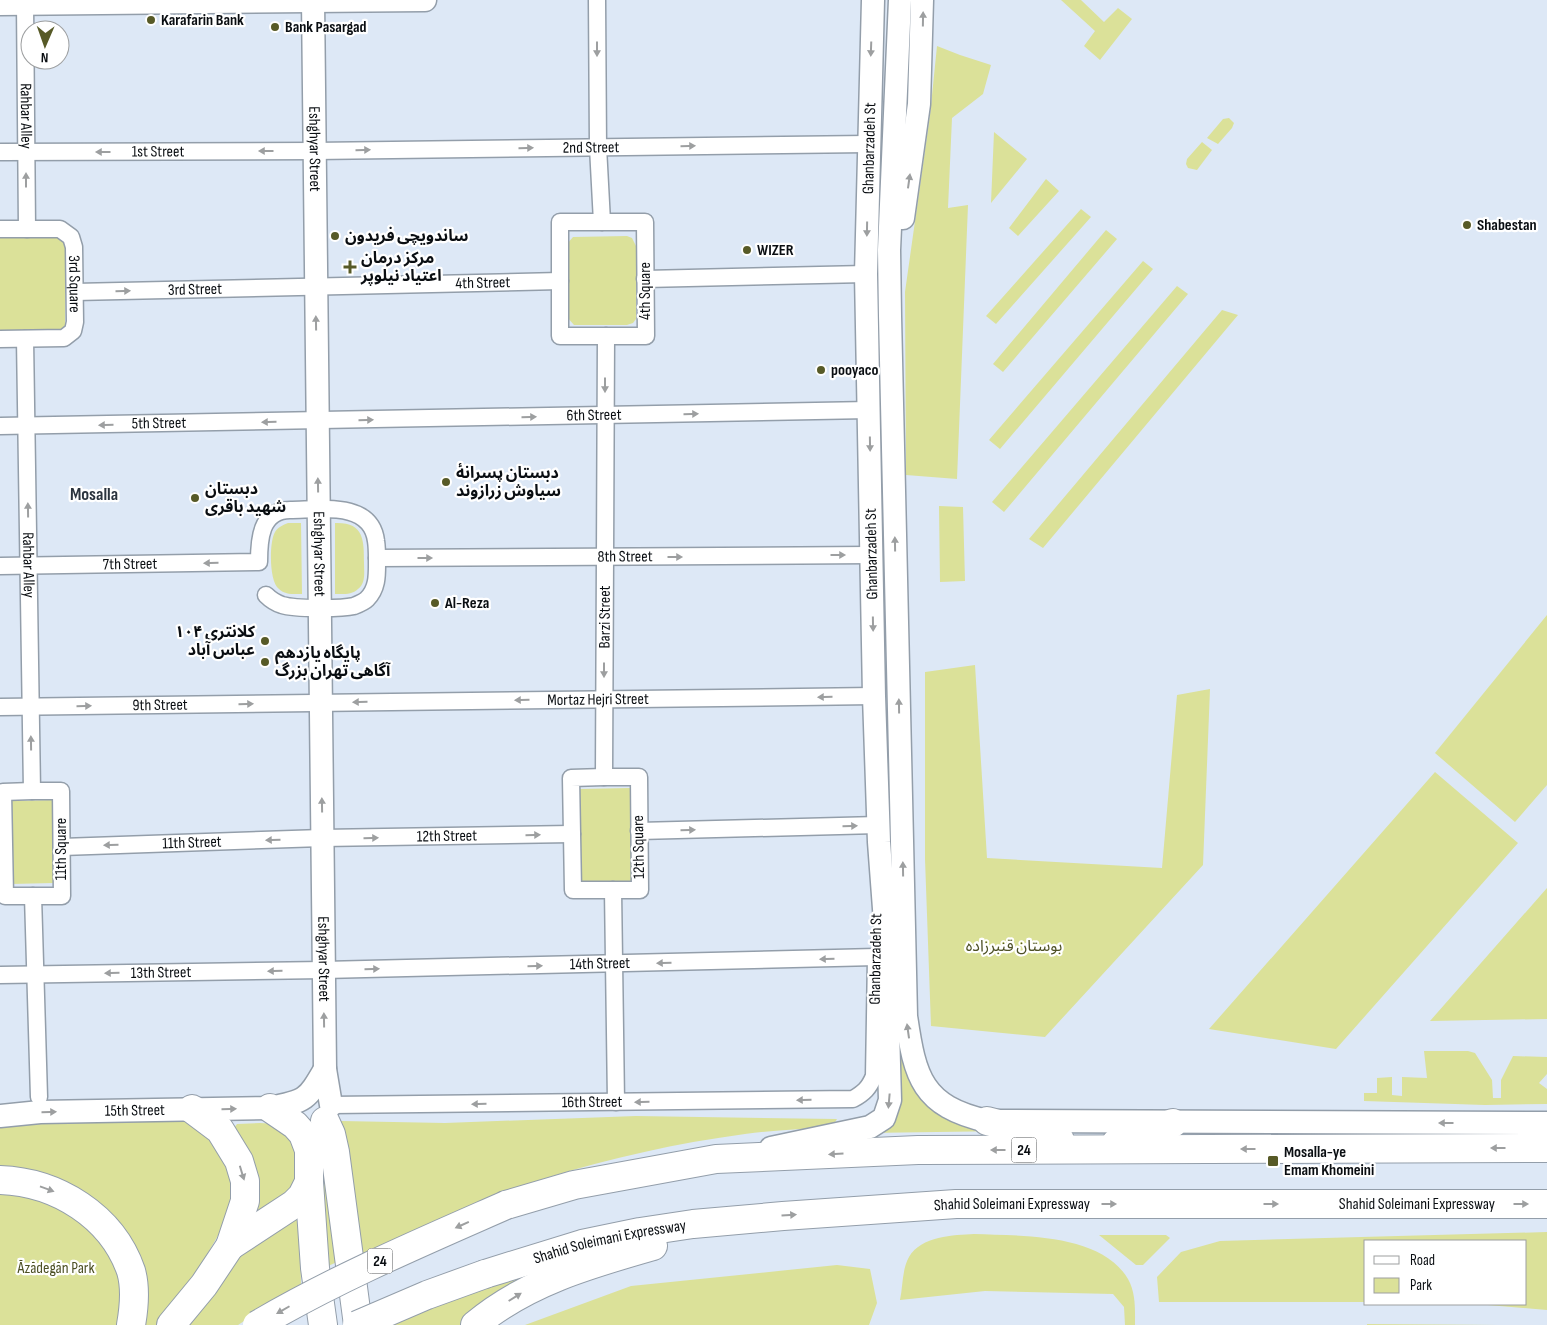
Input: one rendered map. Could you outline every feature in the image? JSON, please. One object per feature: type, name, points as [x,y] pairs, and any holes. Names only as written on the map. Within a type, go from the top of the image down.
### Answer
[{"type":"highway","points":[[270,1108],[295,1125],[303,1134],[309,1150],[309,1182],[315,1268],[323,1325]]},
{"type":"highway","points":[[171,1325],[204,1285],[230,1246],[245,1201],[245,1181],[239,1161],[220,1130],[192,1109]]},
{"type":"highway","points":[[309,1150],[328,1113]]},
{"type":"highway","points":[[328,1113],[335,1152],[357,1325]]},
{"type":"highway","points":[[987,1121],[1097,1150],[1173,1123]]},
{"type":"highway","name":"24","points":[[257,1325],[289,1306],[378,1262],[506,1205],[574,1185],[716,1159],[918,1150],[1547,1148]]},
{"type":"highway","points":[[0,1180],[22,1182],[51,1190],[73,1201],[96,1217],[112,1234],[131,1273],[134,1291],[132,1325]]},
{"type":"highway","points":[[230,1246],[294,1204],[302,1196],[309,1182]]},
{"type":"highway","name":"Shahid Soleimani Expressway","points":[[357,1325],[427,1295],[485,1274],[582,1244],[640,1232],[693,1224],[956,1204],[1547,1204]]},
{"type":"highway","points":[[475,1325],[523,1292],[560,1275],[637,1250],[741,1220]]},
{"type":"main road","points":[[0,4],[425,0]]},
{"type":"main road","name":"Ghanbarzadeh St","points":[[873,0],[866,274],[878,834]]},
{"type":"main road","name":"Ghanbarzadeh St","points":[[900,0],[889,250],[890,316],[906,1016],[911,1049],[921,1078],[930,1093],[940,1103],[966,1116],[987,1121],[1547,1123]]},
{"type":"main road","points":[[890,316],[919,104],[922,0]]},
{"type":"main road","name":"Eshghyar Street","points":[[313,1],[324,1069],[328,1113]]},
{"type":"main road","points":[[716,1159],[870,1127],[884,1118],[890,1100],[885,922],[878,834]]},
{"type":"main road","name":"15th Street","points":[[0,1116],[40,1112],[270,1108],[294,1104],[308,1096],[324,1069]]},
{"type":"street","points":[[597,0],[598,147],[602,222]]},
{"type":"street","name":"Rahbar Alley","points":[[25,4],[27,229]]},
{"type":"street","name":"2nd Street","points":[[314,151],[868,144]]},
{"type":"street","name":"1st Street","points":[[0,152],[314,151]]},
{"type":"street","name":"4th Square","points":[[560,222],[646,222],[645,279],[646,336],[560,336],[560,222]]},
{"type":"street","name":"3rd Square","points":[[0,229],[60,229],[71,237],[74,247],[75,292],[74,326],[70,334],[60,339],[0,339]]},
{"type":"street","points":[[645,279],[866,274]]},
{"type":"street","name":"4th Street","points":[[316,286],[560,281]]},
{"type":"street","name":"3rd Street","points":[[75,292],[316,286]]},
{"type":"street","name":"Barzi Street","points":[[604,777],[606,336]]},
{"type":"street","name":"Rahbar Alley","points":[[25,339],[32,791]]},
{"type":"street","name":"6th Street","points":[[318,421],[870,410]]},
{"type":"street","name":"5th Street","points":[[0,426],[318,421]]},
{"type":"street","name":"7th Street","points":[[0,566],[259,562],[260,534],[268,520],[286,510],[318,510]]},
{"type":"street","points":[[266,595],[285,606],[350,606],[356,605],[368,598],[376,586],[377,558],[374,531],[362,517],[347,510],[318,510]]},
{"type":"street","name":"8th Street","points":[[377,558],[872,555]]},
{"type":"street","name":"Mortaz Hejri Street","points":[[320,703],[874,696]]},
{"type":"street","name":"9th Street","points":[[0,707],[320,703]]},
{"type":"street","name":"12th Square","points":[[639,777],[639,831],[640,890],[573,890],[571,778],[639,777]]},
{"type":"street","name":"11th Square","points":[[61,791],[62,847],[62,896],[5,896],[2,847],[3,792],[61,791]]},
{"type":"street","points":[[639,831],[878,834]]},
{"type":"street","name":"12th Street","points":[[322,838],[572,834]]},
{"type":"street","name":"Ghanbarzadeh St","points":[[853,1099],[864,1093],[870,1086],[874,1076],[878,834]]},
{"type":"street","name":"11th Street","points":[[62,847],[322,838]]},
{"type":"street","points":[[613,890],[616,1102]]},
{"type":"street","points":[[33,896],[39,1097]]},
{"type":"street","name":"14th Street","points":[[324,970],[876,957]]},
{"type":"street","name":"13th Street","points":[[0,975],[324,970]]},
{"type":"street","name":"16th Street","points":[[328,1113],[616,1102],[853,1099]]},
{"type":"green space","points":[[1061,0],[1081,0],[1104,22],[1118,8],[1132,19],[1100,60],[1084,46],[1095,31]]},
{"type":"green space","points":[[937,46],[991,65],[983,94],[952,118],[948,208],[968,205],[957,479],[906,475],[905,292],[930,115]]},
{"type":"green space","points":[[1229,118],[1234,123],[1232,128],[1218,144],[1207,138],[1223,119]]},
{"type":"green space","points":[[994,132],[1027,159],[991,203]]},
{"type":"green space","points":[[1202,142],[1212,150],[1197,170],[1188,168],[1186,164],[1187,159]]},
{"type":"green space","points":[[1046,179],[1059,191],[1018,236],[1009,228]]},
{"type":"green space","points":[[1081,209],[1091,217],[996,324],[986,316]]},
{"type":"green space","points":[[1106,230],[1117,239],[1003,372],[993,364]]},
{"type":"green space","points":[[627,236],[632,238],[636,246],[636,319],[633,323],[627,325],[574,325],[567,317],[567,244],[573,237]]},
{"type":"green space","points":[[58,237],[64,242],[66,248],[65,326],[59,330],[0,331],[0,238]]},
{"type":"green space","points":[[1143,261],[1153,269],[1000,449],[989,440]]},
{"type":"green space","points":[[1177,286],[1188,294],[1004,512],[992,502]]},
{"type":"green space","points":[[1222,310],[1238,315],[1043,548],[1029,539]]},
{"type":"green space","points":[[939,506],[963,507],[965,581],[940,582]]},
{"type":"green space","points":[[301,523],[302,594],[290,594],[281,591],[273,579],[271,562],[273,537],[282,525]]},
{"type":"green space","points":[[335,523],[345,523],[357,529],[364,547],[363,581],[361,587],[350,593],[335,594]]},
{"type":"green space","points":[[1547,615],[1547,785],[1515,822],[1435,753]]},
{"type":"green space","name":"بوستان قنبرزاده","points":[[975,665],[987,858],[1162,868],[1177,695],[1210,689],[1203,865],[1045,1037],[931,1026],[925,859],[925,672]]},
{"type":"green space","points":[[1435,772],[1518,843],[1336,1049],[1209,1029]]},
{"type":"green space","points":[[631,788],[632,882],[580,883],[579,789]]},
{"type":"green space","points":[[53,800],[54,883],[11,884],[10,801]]},
{"type":"green space","points":[[1547,888],[1547,1019],[1430,1021]]},
{"type":"green space","points":[[896,1038],[901,1057],[907,1069],[1008,1131],[866,1133],[876,1130]]},
{"type":"green space","points":[[1424,1051],[1468,1051],[1475,1053],[1492,1080],[1493,1098],[1501,1098],[1501,1080],[1513,1056],[1547,1057],[1547,1074],[1539,1083],[1547,1089],[1547,1104],[1485,1105],[1364,1101],[1364,1093],[1377,1093],[1377,1078],[1392,1077],[1392,1095],[1402,1096],[1402,1077],[1427,1078]]},
{"type":"green space","points":[[636,1116],[837,1119],[832,1127],[756,1133],[695,1142],[619,1158],[546,1178],[472,1205],[354,1260],[341,1121],[445,1123]]},
{"type":"green space","points":[[157,1121],[199,1122],[232,1158],[235,1188],[231,1213],[175,1310],[163,1325],[138,1325],[128,1245],[0,1172],[0,1125]]},
{"type":"green space","points":[[237,1124],[277,1124],[290,1131],[296,1152],[297,1197],[239,1234],[231,1132]]},
{"type":"green space","points":[[321,1148],[337,1262],[326,1267]]},
{"type":"green space","name":"Āzādegān Park","points":[[0,1187],[79,1211],[121,1267],[125,1325],[0,1325]]},
{"type":"green space","points":[[293,1215],[300,1220],[301,1286],[238,1325],[178,1325],[241,1248]]},
{"type":"green space","points":[[1547,1232],[1547,1310],[1488,1305],[1527,1305],[1527,1240],[1364,1240],[1364,1302],[1159,1302],[1157,1277],[1181,1252],[1220,1241]]},
{"type":"green space","points":[[974,1234],[1014,1235],[1058,1240],[1080,1245],[1099,1253],[1116,1264],[1131,1284],[1134,1296],[1135,1325],[1125,1325],[1124,1307],[1113,1294],[985,1291],[900,1300],[905,1267],[914,1250],[938,1238]]},
{"type":"green space","points":[[1099,1235],[1166,1235],[1170,1238],[1143,1265],[1136,1265]]},
{"type":"green space","points":[[567,1263],[469,1325],[389,1325],[474,1291]]},
{"type":"green space","points":[[837,1265],[870,1269],[877,1303],[869,1325],[525,1325],[631,1286]]},
{"type":"green space","points":[[1367,1324],[1498,1325],[1367,1325]]},
{"type":"place","name":"Karafarin Bank","points":[[151,20]]},
{"type":"place","name":"Bank Pasargad","points":[[275,27]]},
{"type":"place","name":"Shabestan","points":[[1467,225]]},
{"type":"place","name":"ساندویچی فریدون","points":[[335,236]]},
{"type":"place","name":"WIZER","points":[[747,250]]},
{"type":"place","name":"مرکز درمان اعتیاد نیلوپر","points":[[350,267]]},
{"type":"place","name":"pooyaco","points":[[821,370]]},
{"type":"place","name":"دبستان پسرانهٔ سیاوش زرازوند","points":[[446,482]]},
{"type":"place","name":"دبستان شهید باقری","points":[[195,498]]},
{"type":"place","name":"Al-Reza","points":[[435,603]]},
{"type":"place","name":"کلانتری ۱۰۴ عباس آباد","points":[[265,641]]},
{"type":"place","name":"پایگاه یازدهم آگاهی تهران بزرگ","points":[[265,662]]},
{"type":"place","name":"Mosalla-ye Emam Khomeini","points":[[1273,1161]]},
{"type":"district","name":"Mosalla","points":[[94,494]]}]
